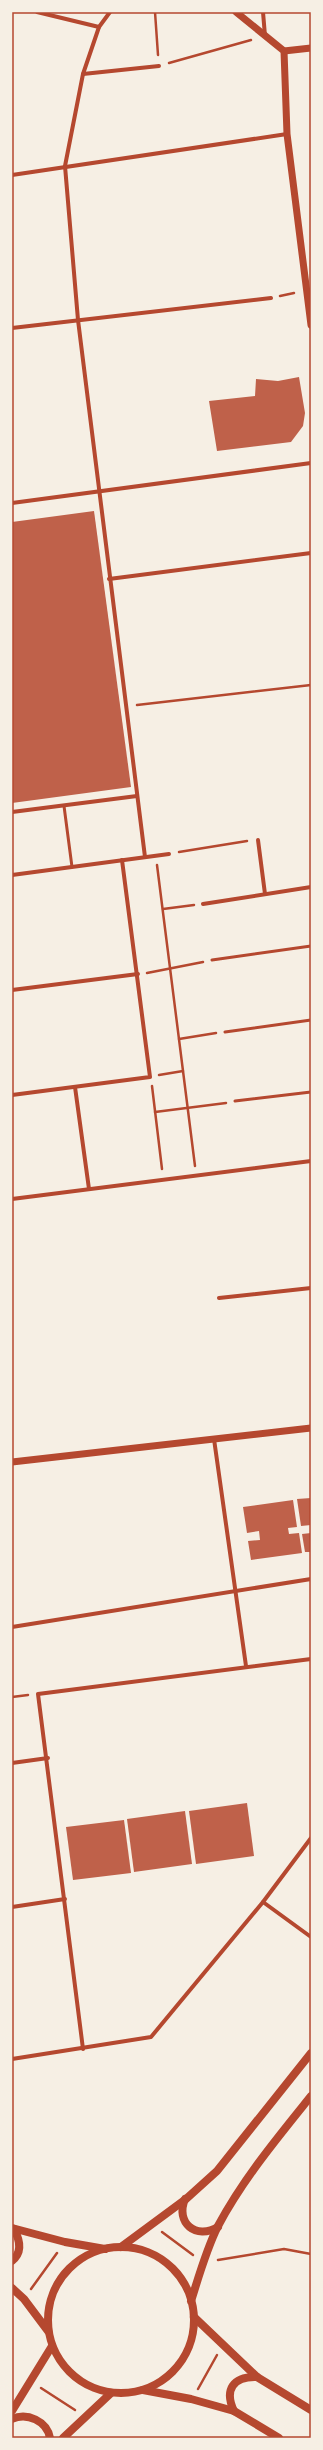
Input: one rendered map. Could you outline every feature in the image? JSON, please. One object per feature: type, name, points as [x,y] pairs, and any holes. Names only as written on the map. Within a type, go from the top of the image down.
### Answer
[{"type":"main road","points":[[121,2248],[186,2199],[216,2171],[311,2053]]},
{"type":"main road","points":[[191,2301],[203,2262],[218,2227],[243,2185],[311,2096]]},
{"type":"main road","points":[[186,2199],[182,2207],[182,2216],[192,2230],[201,2233],[210,2232],[218,2227]]},
{"type":"main road","points":[[13,2229],[65,2242],[106,2249],[137,2249],[165,2263],[186,2286],[194,2317],[189,2348],[181,2362],[170,2374],[143,2390]]},
{"type":"main road","points":[[12,2261],[20,2249],[19,2238],[13,2229]]},
{"type":"main road","points":[[106,2249],[77,2262],[56,2285],[47,2315],[48,2331],[52,2346],[69,2373],[96,2389],[111,2393],[143,2390],[192,2399],[234,2411],[279,2438]]},
{"type":"main road","points":[[12,2288],[24,2299],[48,2331]]},
{"type":"main road","points":[[194,2317],[222,2346],[256,2377],[311,2410]]},
{"type":"main road","points":[[12,2411],[52,2346]]},
{"type":"main road","points":[[234,2411],[229,2401],[230,2390],[236,2382],[246,2377],[256,2377]]},
{"type":"main road","points":[[63,2438],[111,2393]]},
{"type":"main road","points":[[12,2419],[18,2416],[31,2417],[43,2424],[50,2438]]},
{"type":"street","points":[[37,12],[99,27]]},
{"type":"street","points":[[110,12],[99,27],[83,74],[65,166],[78,320],[98,491],[145,857]]},
{"type":"street","points":[[236,12],[284,51],[311,48]]},
{"type":"street","points":[[263,12],[265,36]]},
{"type":"street","points":[[284,51],[287,134],[309,291],[311,325]]},
{"type":"street","points":[[83,74],[159,66]]},
{"type":"street","points":[[12,175],[287,134]]},
{"type":"street","points":[[12,328],[271,298]]},
{"type":"street","points":[[12,503],[311,463]]},
{"type":"street","points":[[109,579],[311,553]]},
{"type":"street","points":[[12,812],[137,796]]},
{"type":"street","points":[[258,840],[265,894]]},
{"type":"street","points":[[12,875],[168,854]]},
{"type":"street","points":[[12,1095],[150,1076],[138,974],[122,860]]},
{"type":"street","points":[[203,904],[311,887]]},
{"type":"street","points":[[12,990],[138,974]]},
{"type":"street","points":[[75,1087],[89,1189]]},
{"type":"street","points":[[12,1199],[163,1178],[311,1161]]},
{"type":"street","points":[[219,1298],[311,1288]]},
{"type":"street","points":[[12,1462],[311,1428]]},
{"type":"street","points":[[214,1440],[246,1666]]},
{"type":"street","points":[[12,1627],[311,1579]]},
{"type":"street","points":[[83,2049],[48,1758],[38,1694],[246,1666],[311,1659]]},
{"type":"street","points":[[12,1763],[48,1758]]},
{"type":"street","points":[[12,2059],[83,2049],[151,2037],[263,1902],[311,1838]]},
{"type":"street","points":[[12,1907],[65,1900]]},
{"type":"street","points":[[263,1902],[311,1937]]},
{"type":"lane","points":[[64,806],[72,867]]},
{"type":"lane","points":[[212,960],[311,946]]},
{"type":"lane","points":[[225,1032],[311,1020]]},
{"type":"lane","points":[[235,1101],[311,1092]]},
{"type":"path","points":[[155,12],[159,66],[265,36]]},
{"type":"path","points":[[271,298],[309,291]]},
{"type":"path","points":[[126,707],[311,685]]},
{"type":"path","points":[[168,854],[258,840]]},
{"type":"path","points":[[156,856],[196,1174]]},
{"type":"path","points":[[163,909],[203,904]]},
{"type":"path","points":[[138,974],[212,960]]},
{"type":"path","points":[[179,1039],[225,1032]]},
{"type":"path","points":[[163,1178],[150,1076],[183,1071]]},
{"type":"path","points":[[155,1112],[235,1101]]},
{"type":"path","points":[[12,1697],[38,1694]]},
{"type":"path","points":[[152,2225],[203,2262],[284,2249],[311,2254]]},
{"type":"path","points":[[24,2299],[65,2242]]},
{"type":"path","points":[[192,2399],[222,2346]]},
{"type":"path","points":[[31,2381],[86,2417]]},
{"type":"building","points":[[299,377],[305,413],[303,426],[291,442],[217,451],[209,401],[255,396],[256,379],[278,381]]},
{"type":"building","points":[[94,511],[131,787],[12,803],[12,522]]},
{"type":"building","points":[[311,1498],[311,1525],[301,1526],[297,1499]]},
{"type":"building","points":[[293,1500],[297,1527],[288,1528],[289,1534],[299,1533],[302,1553],[251,1560],[248,1541],[260,1540],[259,1531],[247,1533],[243,1507]]},
{"type":"building","points":[[311,1533],[311,1552],[305,1552],[302,1534]]},
{"type":"building","points":[[247,1803],[254,1856],[196,1864],[189,1811]]},
{"type":"building","points":[[185,1811],[192,1864],[134,1872],[127,1819]]},
{"type":"building","points":[[124,1820],[131,1873],[73,1880],[66,1827]]}]
